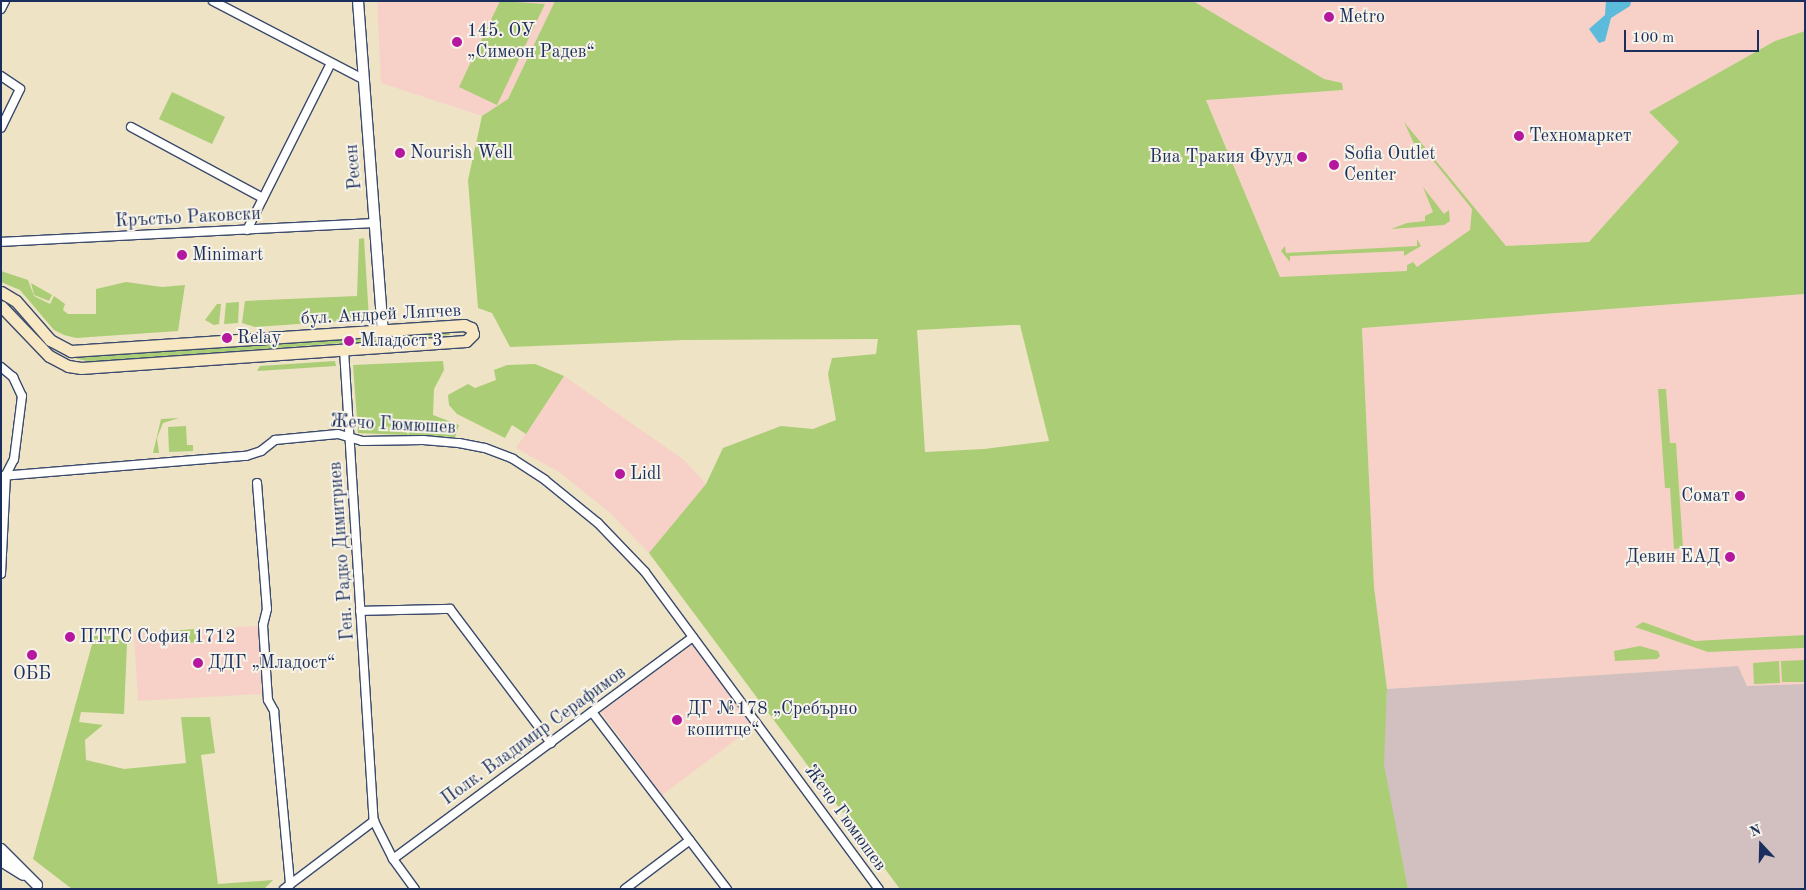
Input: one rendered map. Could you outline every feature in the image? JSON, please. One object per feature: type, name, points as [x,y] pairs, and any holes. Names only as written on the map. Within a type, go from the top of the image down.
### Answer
[{"type":"main road","name":"бул. Андрей Ляпчев","points":[[1,292],[16,301],[50,340],[72,351],[466,326],[473,332],[466,341],[81,368],[68,366],[49,356],[1,306]]},
{"type":"street","points":[[1,9],[5,1]]},
{"type":"street","points":[[213,1],[363,79]]},
{"type":"street","name":"Ресен","points":[[358,1],[383,330]]},
{"type":"street","points":[[247,230],[331,63]]},
{"type":"street","points":[[1,76],[20,89],[1,128]]},
{"type":"street","points":[[131,127],[263,198]]},
{"type":"street","name":"Кръстьо Раковски","points":[[1,242],[376,223]]},
{"type":"street","name":"Ген. Радко Димитриев","points":[[344,350],[374,821],[393,859],[415,889]]},
{"type":"street","points":[[1,367],[13,377],[22,396],[14,459],[4,475],[1,574]]},
{"type":"street","name":"Жечо Гюмюшев","points":[[4,475],[246,456],[261,451],[275,440],[338,434],[349,438],[459,443],[485,448],[513,459],[545,480],[598,523],[645,572],[879,889]]},
{"type":"street","points":[[257,483],[267,609],[263,625],[268,700],[274,711],[287,886]]},
{"type":"street","points":[[360,611],[450,609],[551,743]]},
{"type":"street","name":"Полк. Владимир Серафимов","points":[[393,859],[693,637]]},
{"type":"street","points":[[592,712],[727,889]]},
{"type":"street","points":[[287,886],[374,821]]},
{"type":"street","points":[[625,889],[690,840]]},
{"type":"street","points":[[1,849],[40,887]]},
{"type":"street","points":[[2,864],[40,887]]},
{"type":"shaded area","name":"145. ОУ „Симеон Радев“","points":[[377,1],[555,1],[508,99],[482,116],[381,83]]},
{"type":"shaded area","points":[[1193,1],[1805,1],[1805,31],[1775,41],[1649,112],[1679,142],[1589,242],[1506,246],[1420,271],[1280,277],[1206,99],[1342,90],[1342,83],[1324,79]]},
{"type":"shaded area","points":[[1805,294],[1805,684],[1747,686],[1738,666],[1387,689],[1374,587],[1362,328]]},
{"type":"shaded area","points":[[564,376],[684,460],[706,484],[649,553],[610,513],[559,472],[516,448]]},
{"type":"shaded area","name":"ДДГ „Младост“","points":[[258,626],[262,694],[138,701],[134,633]]},
{"type":"shaded area","name":"ДГ №178 „Сребърно копитце“","points":[[692,645],[753,727],[662,795],[601,712]]},
{"type":"shaded area","points":[[1738,666],[1747,686],[1805,684],[1805,889],[1408,889],[1383,765],[1387,689]]},
{"type":"green space","points":[[500,1],[545,4],[497,105],[459,87]]},
{"type":"green space","points":[[555,1],[1193,1],[1324,79],[1342,83],[1343,90],[1206,100],[1280,277],[1407,271],[1407,265],[1413,262],[1417,267],[1470,230],[1472,209],[1423,148],[1418,152],[1404,122],[1506,246],[1589,242],[1679,142],[1649,112],[1775,41],[1805,31],[1805,294],[1362,328],[1374,587],[1387,689],[1384,765],[1408,889],[900,889],[649,553],[706,484],[723,448],[781,426],[813,429],[836,420],[828,374],[832,358],[876,354],[878,339],[684,340],[510,347],[492,313],[478,308],[468,180],[482,116],[508,99]],"holes":[[[1020,325],[1049,441],[984,449],[925,452],[917,330]]]},
{"type":"green space","points":[[172,92],[225,117],[212,144],[159,119]]},
{"type":"green space","points":[[1423,187],[1444,214],[1449,210],[1450,221],[1444,225],[1391,229],[1407,223],[1425,221],[1425,216],[1433,212]]},
{"type":"green space","points":[[364,238],[369,319],[255,327],[242,323],[245,301],[357,296],[359,239]]},
{"type":"green space","points":[[1417,239],[1421,246],[1404,256],[1404,251],[1290,256],[1290,262],[1281,251],[1285,246],[1286,253],[1417,246]]},
{"type":"green space","points":[[1,271],[28,280],[34,296],[50,304],[54,296],[65,304],[63,310],[68,314],[96,314],[96,289],[126,282],[162,287],[185,285],[178,331],[76,338],[64,335],[54,330],[20,290],[1,282]]},
{"type":"green space","points":[[31,283],[52,295],[49,301],[34,295]]},
{"type":"green space","points":[[239,302],[238,323],[224,324],[226,303]]},
{"type":"green space","points":[[217,304],[221,304],[219,324],[214,325],[205,320]]},
{"type":"green space","points":[[450,331],[450,335],[91,362],[70,357]]},
{"type":"green space","points":[[335,361],[336,366],[257,371],[260,366]]},
{"type":"green space","points":[[443,361],[444,370],[434,389],[433,415],[459,425],[455,437],[358,433],[353,365]]},
{"type":"green space","points":[[535,364],[564,376],[526,434],[512,425],[505,438],[457,414],[449,405],[448,395],[468,384],[475,388],[496,380],[494,370],[507,365]]},
{"type":"green space","points":[[1658,389],[1666,389],[1670,443],[1676,443],[1683,548],[1674,549],[1670,488],[1665,488]]},
{"type":"green space","points":[[179,418],[163,423],[157,438],[159,453],[153,453],[161,419]]},
{"type":"green space","points":[[186,426],[187,445],[193,445],[193,451],[169,452],[168,427]]},
{"type":"green space","points":[[1643,622],[1695,641],[1805,635],[1805,648],[1708,652],[1635,627]]},
{"type":"green space","points":[[195,629],[196,642],[171,644],[170,631]]},
{"type":"green space","points":[[96,630],[127,643],[124,714],[81,712],[79,722],[103,725],[85,740],[86,760],[124,769],[186,763],[181,717],[210,717],[215,753],[201,755],[218,884],[273,880],[264,889],[72,889],[33,859]]},
{"type":"green space","points":[[1640,646],[1658,651],[1660,656],[1657,659],[1615,661],[1614,651]]},
{"type":"green space","points":[[1805,660],[1805,682],[1782,682],[1781,661]]},
{"type":"green space","points":[[1779,661],[1780,683],[1754,684],[1753,663]]},
{"type":"water","points":[[1606,1],[1631,2],[1630,6],[1611,18],[1605,41],[1599,43],[1589,29],[1605,15]]},
{"type":"place","name":"Metro","points":[[1329,17]]},
{"type":"place","name":"145. ОУ „Симеон Радев“","points":[[457,42]]},
{"type":"place","name":"Техномаркет","points":[[1519,136]]},
{"type":"place","name":"Nourish Well","points":[[400,153]]},
{"type":"place","name":"Виа Тракия Фууд","points":[[1302,157]]},
{"type":"place","name":"Sofia Outlet Center","points":[[1334,165]]},
{"type":"place","name":"Minimart","points":[[182,255]]},
{"type":"place","name":"Relay","points":[[227,338]]},
{"type":"place","name":"Младост 3","points":[[349,341]]},
{"type":"place","name":"Lidl","points":[[620,474]]},
{"type":"place","name":"Сомат","points":[[1740,496]]},
{"type":"place","name":"Девин ЕАД","points":[[1730,557]]},
{"type":"place","name":"ПТТС София 1712","points":[[70,637]]},
{"type":"place","name":"ОББ","points":[[32,655]]},
{"type":"place","name":"ДДГ „Младост“","points":[[198,663]]},
{"type":"place","name":"ДГ №178 „Сребърно копитце“","points":[[677,720]]}]
